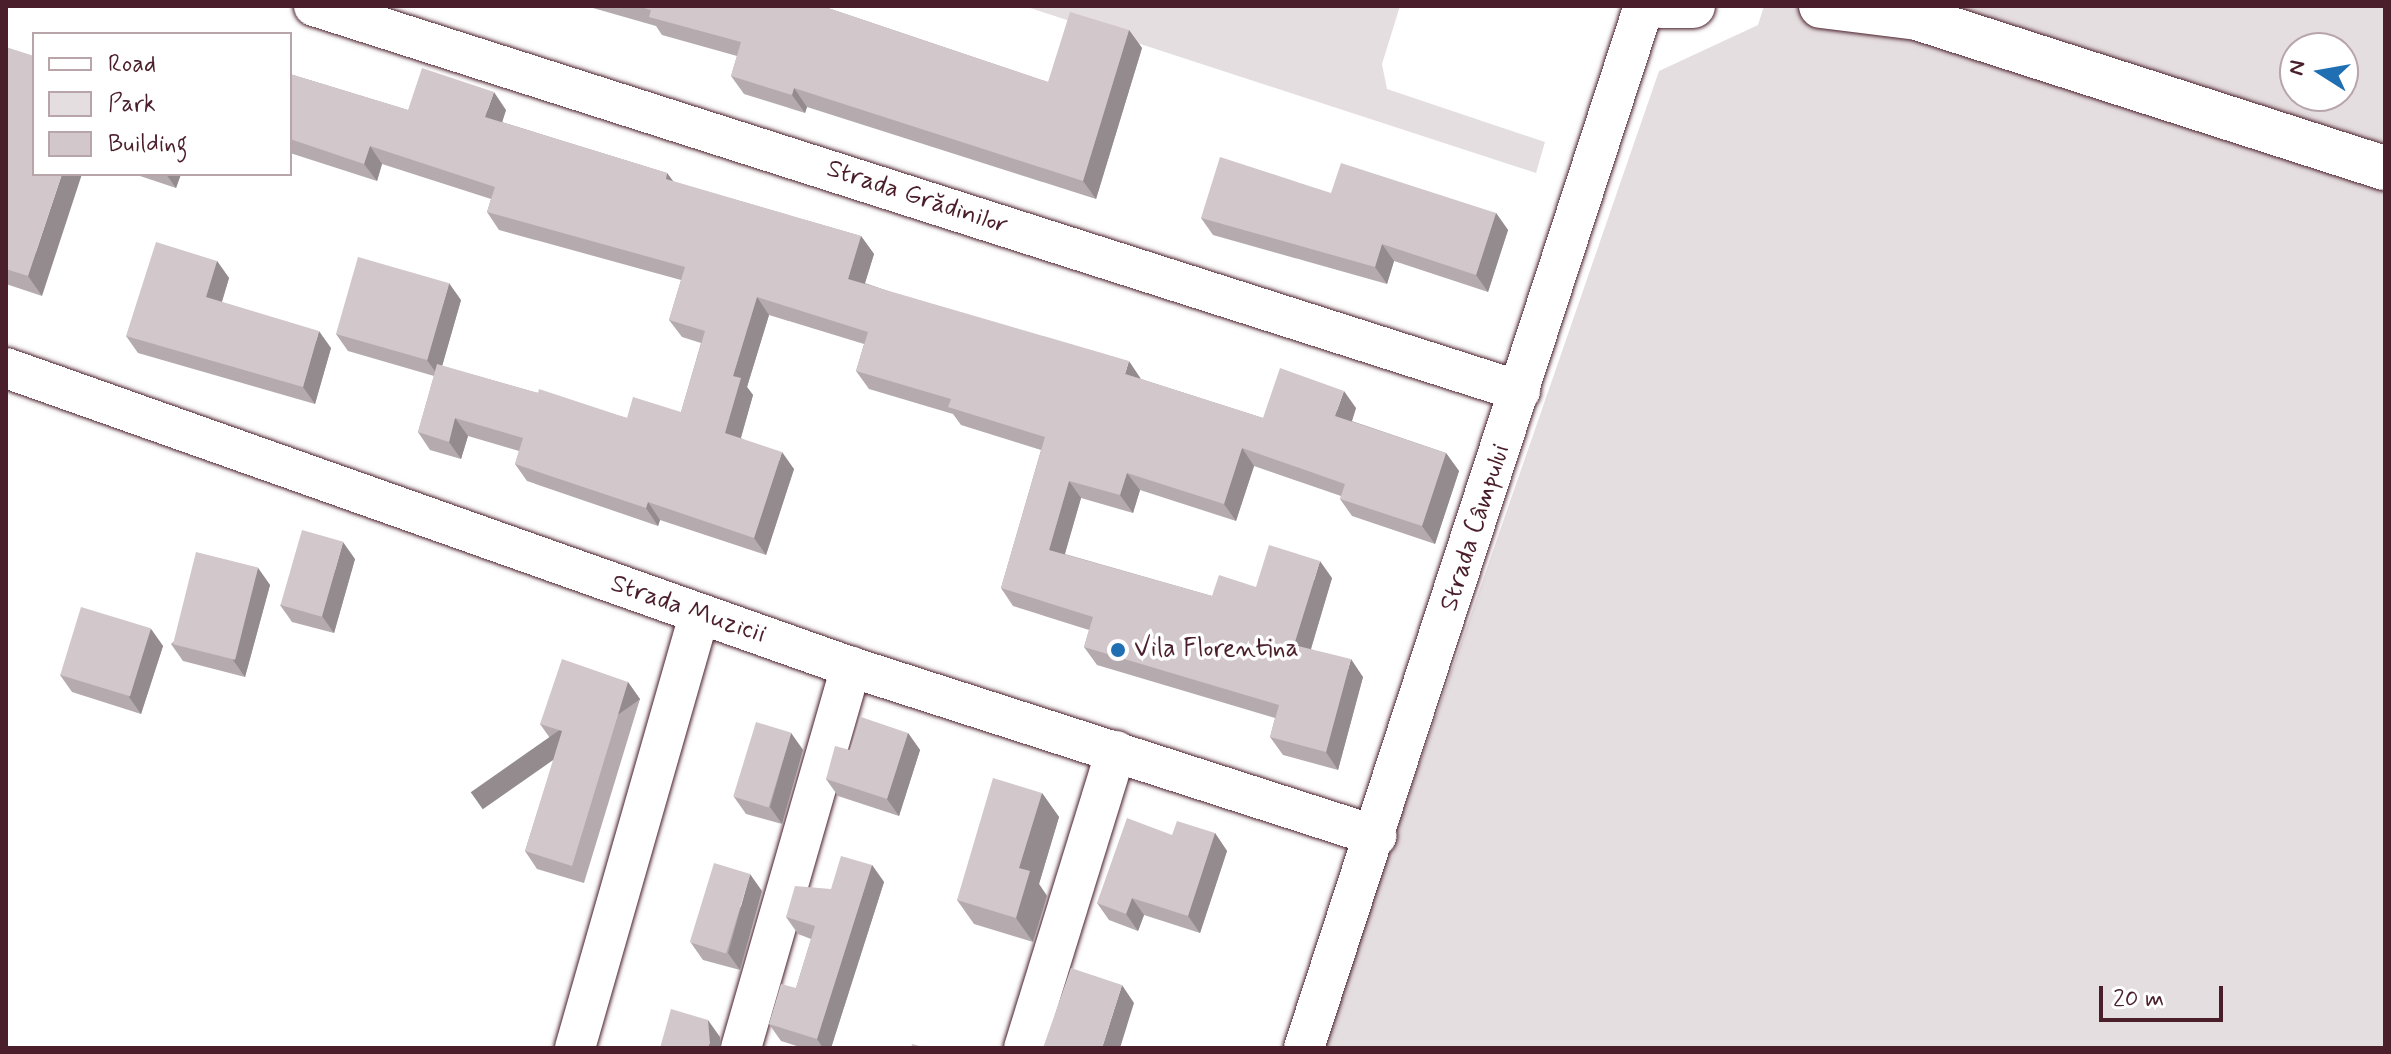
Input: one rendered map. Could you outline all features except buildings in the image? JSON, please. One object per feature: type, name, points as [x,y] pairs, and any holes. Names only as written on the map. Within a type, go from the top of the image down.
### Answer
[{"type":"main road","points":[[1661,6],[1693,6]]},
{"type":"main road","points":[[1821,6],[1905,12],[2385,168]]},
{"type":"street","name":"Strada Grădinilor","points":[[314,6],[1520,391]]},
{"type":"street","name":"Strada Câmpului","points":[[1304,1048],[1376,836],[1644,6]]},
{"type":"street","name":"Strada Muzicii","points":[[6,368],[851,667],[1376,836]]},
{"type":"street","points":[[575,1048],[699,615]]},
{"type":"street","points":[[741,1048],[851,667]]},
{"type":"street","points":[[1024,1048],[1116,751]]},
{"type":"green space","points":[[1024,6],[1400,6],[1382,64],[1387,89],[1545,142],[1536,173]]},
{"type":"green space","points":[[1764,6],[2385,6],[2385,1048],[1321,1048],[1659,71],[1758,25]]},
{"type":"place","name":"Vila Florentina","points":[[1118,650]]}]
